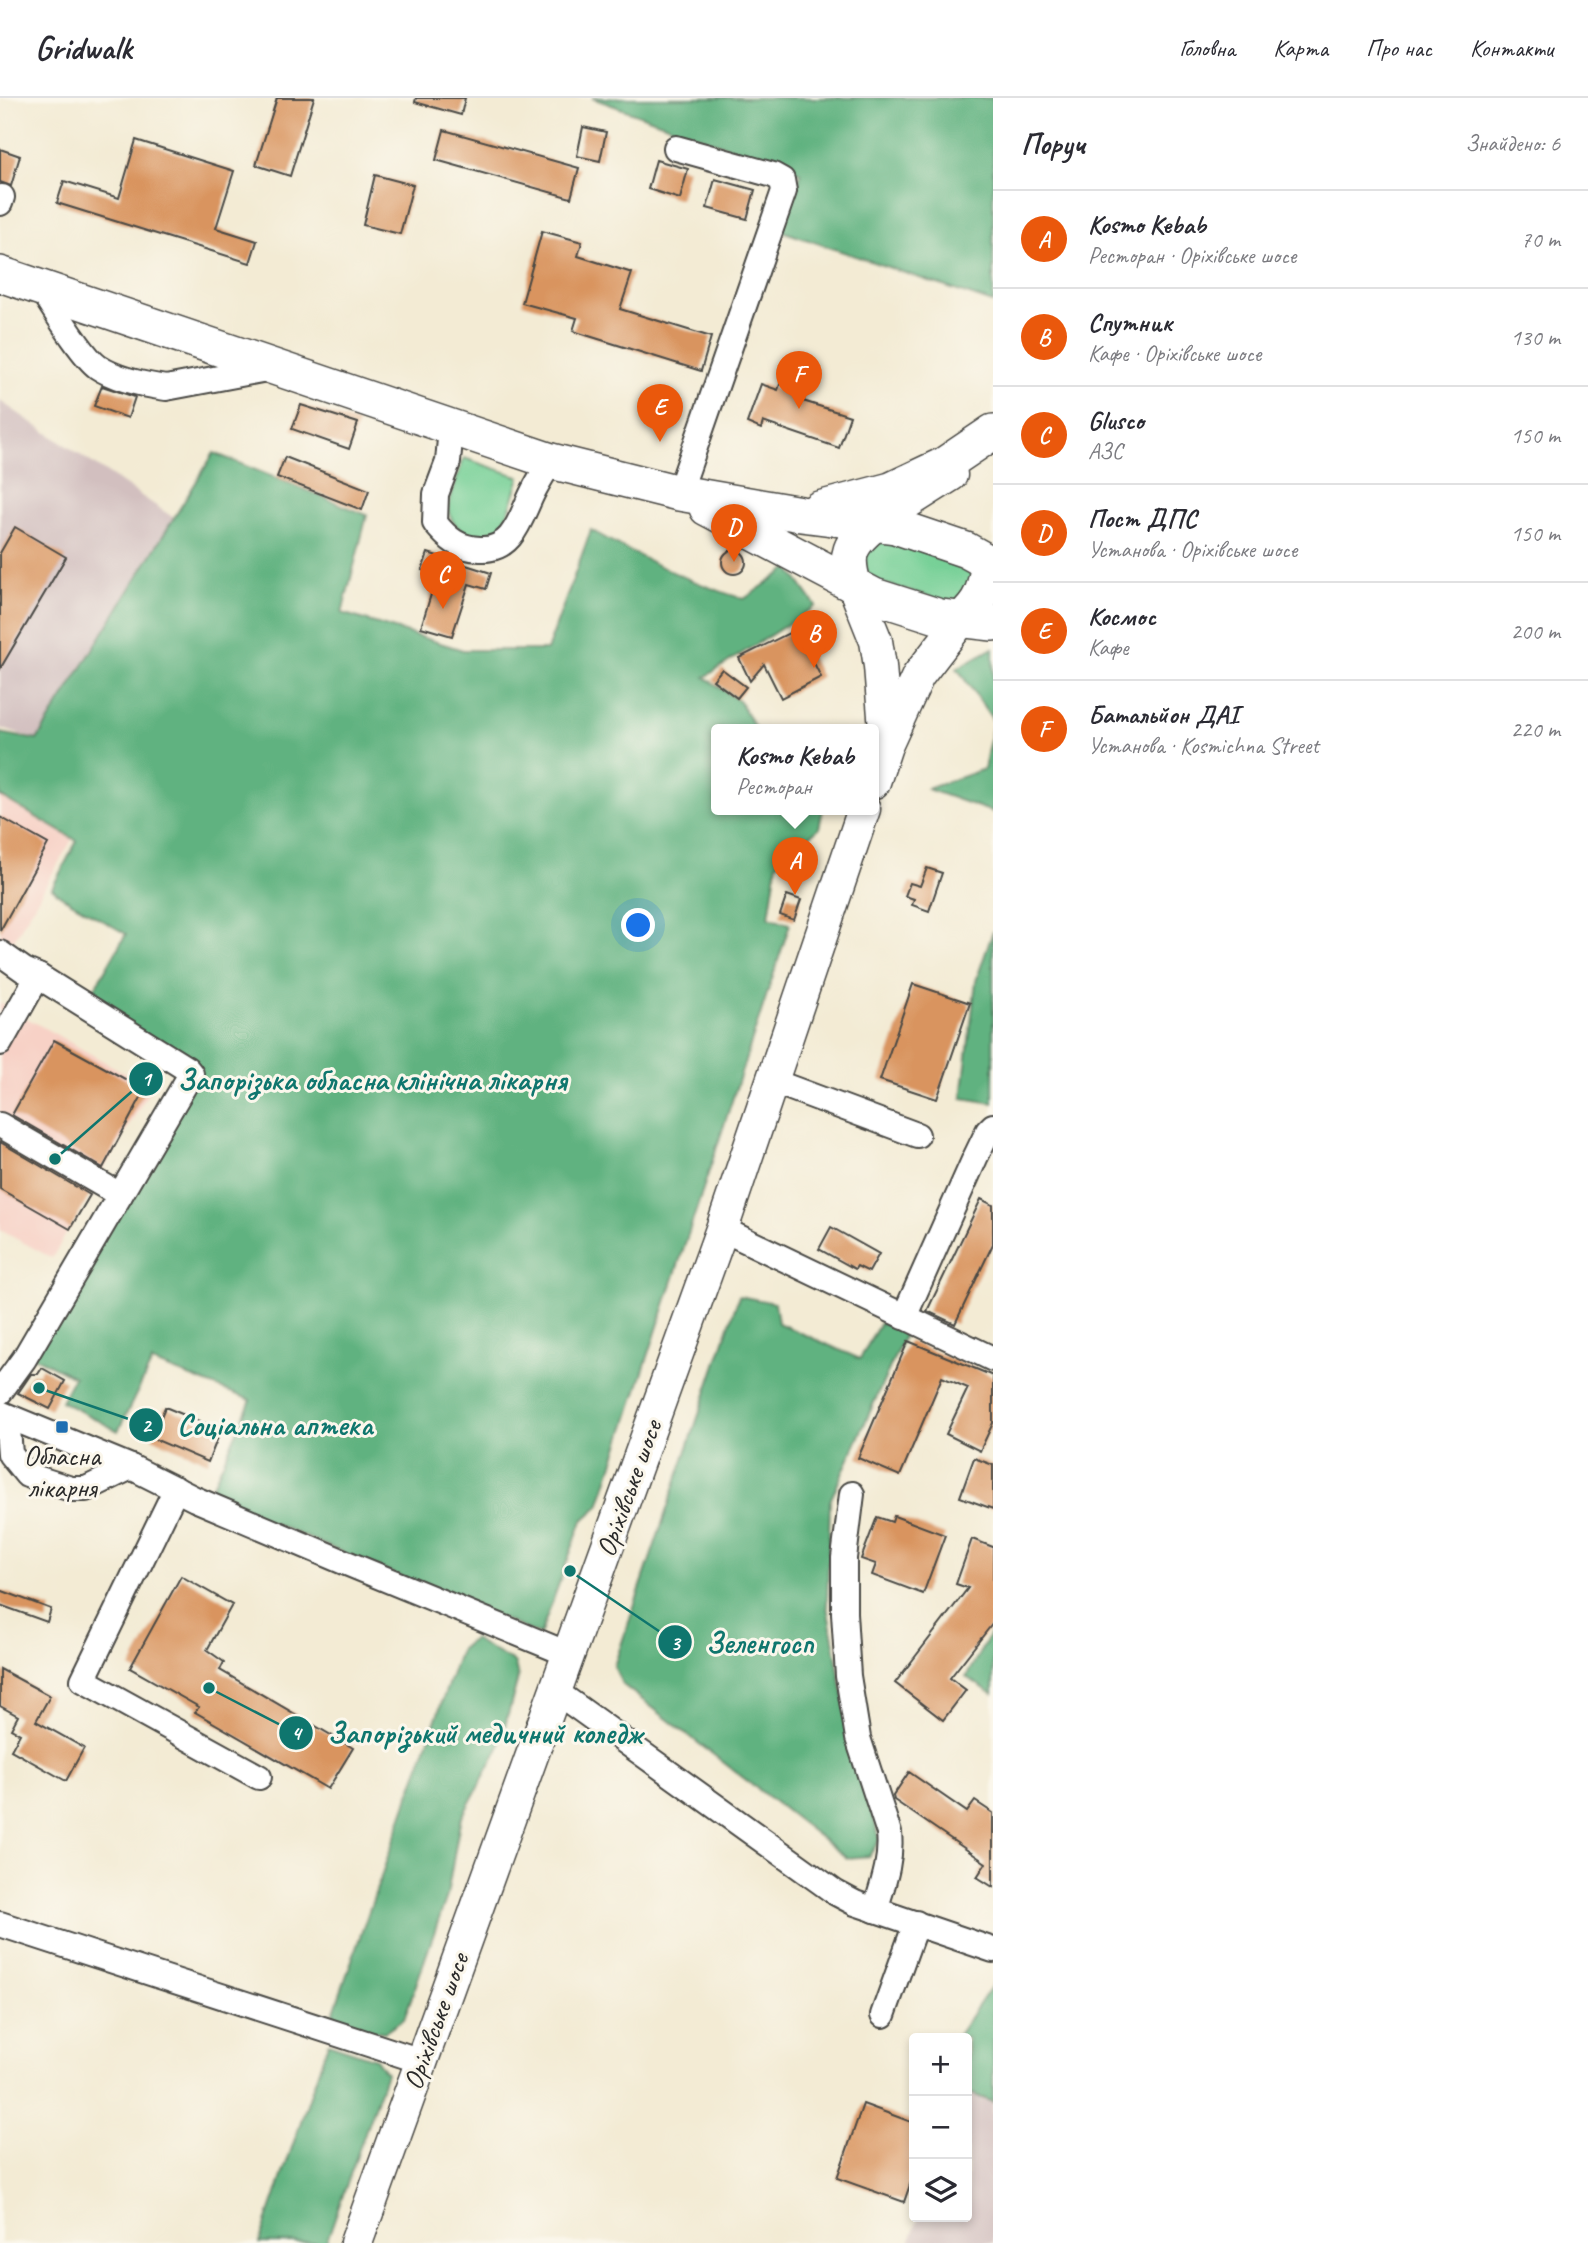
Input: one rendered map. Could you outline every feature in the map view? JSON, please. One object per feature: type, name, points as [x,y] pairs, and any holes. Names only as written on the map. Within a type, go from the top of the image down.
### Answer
[{"type":"highway","points":[[0,274],[551,461],[679,493],[801,514],[895,526],[966,550],[991,560],[983,593],[974,609],[977,621],[940,617],[874,596],[679,493]]},
{"type":"highway","points":[[801,514],[891,490],[944,465],[993,434]]},
{"type":"highway","points":[[854,586],[848,565],[850,550],[857,538],[875,523]]},
{"type":"main road","points":[[875,523],[955,472],[993,434]]},
{"type":"main road","points":[[854,586],[876,641],[886,746]]},
{"type":"main road","points":[[879,767],[918,676],[977,621]]},
{"type":"main road","name":"Оріхівське шосе","points":[[356,2243],[722,1229],[862,815]]},
{"type":"street","points":[[676,148],[773,176],[782,180],[785,191],[679,493]]},
{"type":"street","points":[[39,286],[92,362],[108,372],[150,386],[166,388],[275,367]]},
{"type":"street","points":[[451,428],[449,462],[436,494],[435,523],[448,540],[467,549],[485,550],[503,544],[522,521],[533,492],[551,461]]},
{"type":"street","points":[[0,953],[191,1074],[24,1359],[0,1392]]},
{"type":"street","points":[[0,1043],[7,1014],[38,976]]},
{"type":"street","points":[[772,1081],[917,1135]]},
{"type":"street","points":[[0,1125],[120,1195]]},
{"type":"street","points":[[904,1317],[993,1126]]},
{"type":"street","points":[[722,1229],[993,1359]]},
{"type":"street","points":[[4,1415],[131,1467],[344,1562],[569,1654]]},
{"type":"street","points":[[4,1415],[10,1454],[27,1475],[71,1489],[86,1489],[131,1467]]},
{"type":"street","points":[[176,1489],[83,1680],[260,1777]]},
{"type":"street","points":[[852,1494],[844,1558],[848,1676],[858,1738],[890,1847],[889,1865],[875,1910]]},
{"type":"street","points":[[555,1691],[836,1893],[855,1903],[993,1950]]},
{"type":"street","points":[[883,2015],[916,1923]]},
{"type":"street","points":[[0,1924],[421,2061]]},
{"type":"shaded area","points":[[0,401],[174,518],[37,740],[0,728]]},
{"type":"shaded area","points":[[0,771],[84,819],[0,964]]},
{"type":"shaded area","points":[[0,1003],[151,1088],[52,1258],[0,1230]]},
{"type":"shaded area","points":[[972,2094],[993,2102],[993,2243],[909,2243],[917,2222],[972,2222]]},
{"type":"green space","points":[[592,98],[993,98],[993,303],[782,231],[801,173]]},
{"type":"green space","points":[[214,453],[367,515],[342,613],[463,650],[547,650],[591,530],[666,569],[744,599],[789,568],[816,606],[705,677],[739,701],[753,724],[711,724],[711,815],[822,815],[819,828],[777,864],[769,917],[790,924],[599,1506],[582,1521],[540,1635],[208,1496],[251,1400],[152,1362],[118,1431],[61,1401],[74,1377],[33,1356],[197,1077],[90,996],[126,934],[52,888],[77,841],[0,796],[0,733],[37,740]]},
{"type":"green space","points":[[464,458],[520,477],[506,518],[497,530],[490,534],[473,535],[464,532],[452,520],[449,506]]},
{"type":"green space","points":[[879,534],[971,569],[972,586],[953,603],[875,581],[867,573],[864,551]]},
{"type":"green space","points":[[993,648],[993,720],[957,668]]},
{"type":"green space","points":[[993,724],[993,812],[927,789],[984,769]]},
{"type":"green space","points":[[993,931],[993,1103],[962,1098],[976,981]]},
{"type":"green space","points":[[739,1296],[775,1303],[778,1323],[860,1359],[880,1323],[907,1329],[830,1501],[827,1606],[853,1750],[880,1839],[869,1856],[847,1858],[622,1684],[614,1666]]},
{"type":"green space","points":[[993,1629],[993,1694],[966,1677]]},
{"type":"green space","points":[[473,1639],[515,1663],[518,1678],[499,1748],[460,1821],[447,1896],[404,2019],[385,2032],[364,2030],[331,2020],[460,1650]]},
{"type":"green space","points":[[993,1984],[993,2102],[972,2094],[972,2033],[959,2033]]},
{"type":"green space","points":[[328,2043],[376,2059],[386,2073],[326,2243],[259,2243]]},
{"type":"building","points":[[277,98],[314,98],[290,176],[256,165]]},
{"type":"building","points":[[416,98],[465,98],[461,115],[415,102]]},
{"type":"building","points":[[583,127],[606,132],[600,161],[577,156]]},
{"type":"building","points":[[444,130],[579,168],[571,198],[436,160]]},
{"type":"building","points":[[136,140],[234,171],[216,228],[257,241],[250,263],[57,203],[64,181],[119,198]]},
{"type":"building","points":[[0,149],[20,156],[11,186],[0,182]]},
{"type":"building","points":[[656,160],[688,169],[680,199],[648,189]]},
{"type":"building","points":[[375,175],[413,185],[400,234],[363,225]]},
{"type":"building","points":[[715,179],[755,190],[747,219],[707,208]]},
{"type":"building","points":[[542,231],[582,242],[578,256],[632,273],[620,309],[711,337],[701,371],[573,331],[577,318],[522,303]]},
{"type":"building","points":[[788,362],[814,371],[803,401],[850,416],[839,448],[763,422],[761,429],[747,423],[761,384],[778,390]]},
{"type":"building","points":[[102,386],[135,397],[128,418],[94,406]]},
{"type":"building","points":[[301,405],[358,423],[349,449],[292,429]]},
{"type":"building","points":[[285,457],[369,490],[362,510],[277,477]]},
{"type":"building","points":[[15,527],[66,557],[0,669],[0,553]]},
{"type":"building","points":[[734,550],[742,554],[746,562],[742,570],[734,574],[726,570],[722,562],[726,554]]},
{"type":"building","points":[[428,553],[491,573],[486,589],[469,584],[452,636],[421,627],[437,575],[422,570]]},
{"type":"building","points":[[797,629],[821,677],[781,698],[764,664],[750,681],[739,658]]},
{"type":"building","points":[[722,669],[746,687],[737,698],[713,680]]},
{"type":"building","points":[[0,817],[48,844],[0,931]]},
{"type":"building","points":[[927,868],[942,873],[929,911],[912,905],[914,899],[905,896],[910,883],[920,886]]},
{"type":"building","points":[[787,895],[801,900],[794,920],[780,915]]},
{"type":"building","points":[[913,984],[970,1003],[937,1099],[880,1080]]},
{"type":"building","points":[[54,1040],[145,1090],[103,1168],[12,1115]]},
{"type":"building","points":[[0,1142],[90,1195],[70,1229],[0,1189]]},
{"type":"building","points":[[981,1199],[993,1205],[993,1244],[955,1324],[927,1311]]},
{"type":"building","points":[[831,1227],[879,1254],[869,1272],[857,1266],[855,1269],[819,1249]]},
{"type":"building","points":[[908,1341],[993,1376],[993,1423],[980,1451],[946,1434],[968,1388],[942,1377],[900,1476],[858,1458]]},
{"type":"building","points":[[42,1368],[65,1381],[50,1409],[18,1393],[31,1374],[38,1374]]},
{"type":"building","points":[[165,1407],[221,1430],[208,1462],[152,1438]]},
{"type":"building","points":[[974,1458],[993,1465],[993,1509],[960,1497]]},
{"type":"building","points":[[894,1516],[945,1535],[923,1594],[872,1575],[876,1564],[861,1559],[877,1517],[892,1522]]},
{"type":"building","points":[[972,1539],[993,1547],[993,1623],[950,1678],[966,1690],[943,1720],[895,1683],[968,1588],[956,1584]]},
{"type":"building","points":[[181,1576],[232,1605],[207,1650],[224,1662],[220,1670],[353,1748],[328,1789],[195,1712],[199,1707],[130,1668]]},
{"type":"building","points":[[0,1590],[51,1609],[47,1622],[0,1605]]},
{"type":"building","points":[[0,1669],[50,1696],[36,1721],[84,1748],[66,1781],[11,1750],[20,1734],[11,1729],[18,1716],[0,1706]]},
{"type":"building","points":[[909,1772],[967,1812],[975,1801],[993,1813],[993,1887],[977,1877],[986,1863],[894,1800],[893,1796]]},
{"type":"building","points":[[863,2104],[909,2121],[909,2188],[904,2202],[837,2178]]},
{"type":"place","name":"Батальйон ДАI","points":[[799,409]]},
{"type":"place","name":"Космос","points":[[660,442]]},
{"type":"place","name":"Пост ДПС","points":[[734,562]]},
{"type":"place","name":"Glusco","points":[[443,609]]},
{"type":"place","name":"Спутник","points":[[814,668]]},
{"type":"place","name":"Kosmo Kebab","points":[[795,895]]},
{"type":"place","name":"Запорізька обласна клінічна лікарня","points":[[55,1159]]},
{"type":"place","name":"Соціальна аптека","points":[[39,1388]]},
{"type":"place","name":"Обласна лікарня","points":[[62,1427]]},
{"type":"place","name":"Зеленгосп","points":[[570,1571]]},
{"type":"place","name":"Запорізький медичний коледж","points":[[209,1688]]}]
